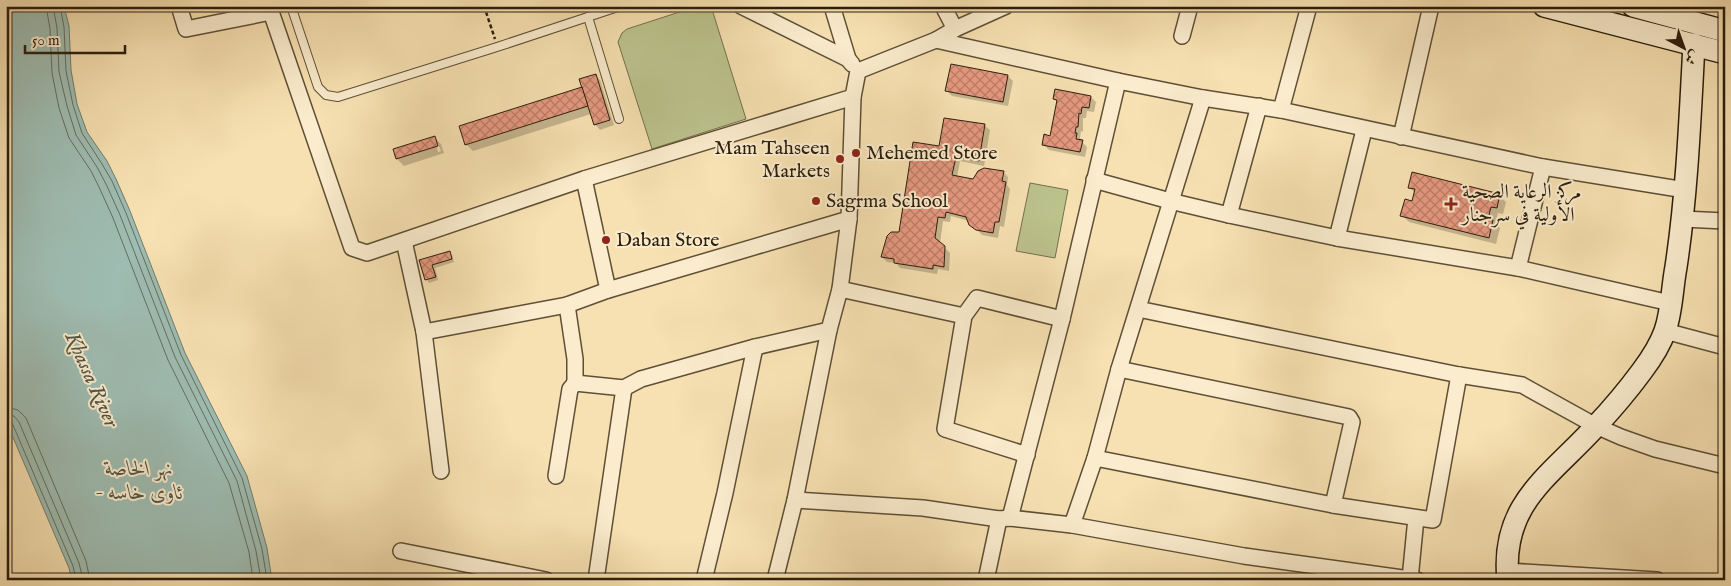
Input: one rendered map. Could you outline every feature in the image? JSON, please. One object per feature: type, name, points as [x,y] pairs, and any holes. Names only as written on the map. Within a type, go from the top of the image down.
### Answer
[{"type":"street","points":[[180,6],[186,29],[270,9],[352,248],[367,254],[584,179],[853,97]]},
{"type":"street","points":[[741,6],[853,65],[936,40],[1006,6]]},
{"type":"street","points":[[776,580],[795,500],[829,330],[840,289],[849,219],[853,65],[832,6]]},
{"type":"street","points":[[943,6],[955,30]]},
{"type":"street","points":[[1182,36],[1190,6]]},
{"type":"street","points":[[1281,110],[1309,6]]},
{"type":"street","points":[[1401,137],[1432,6]]},
{"type":"street","points":[[1544,6],[1725,53]]},
{"type":"street","points":[[1633,6],[1674,12],[1725,31]]},
{"type":"street","points":[[936,40],[1118,81],[1203,98],[1281,110],[1364,130],[1543,167],[1686,190]]},
{"type":"street","points":[[1657,580],[1507,576],[1508,542],[1520,509],[1546,477],[1596,426],[1642,371],[1652,357],[1665,331],[1686,190],[1694,44]]},
{"type":"street","points":[[986,580],[1004,518],[1028,455],[1118,81]]},
{"type":"street","points":[[1072,525],[1095,458],[1119,370],[1203,98]]},
{"type":"street","points":[[1229,215],[1259,106]]},
{"type":"street","points":[[1337,238],[1364,130]]},
{"type":"street","points":[[1518,268],[1543,167]]},
{"type":"street","points":[[584,179],[608,290]]},
{"type":"street","points":[[1094,180],[1229,215],[1337,238],[1518,268],[1670,303]]},
{"type":"street","points":[[1683,218],[1725,221]]},
{"type":"street","points":[[424,332],[567,305],[608,290],[849,219]]},
{"type":"street","points":[[404,241],[424,332],[441,471]]},
{"type":"street","points":[[840,289],[964,316]]},
{"type":"street","points":[[1028,455],[944,429],[964,316],[977,298],[1062,319]]},
{"type":"street","points":[[556,476],[570,389],[575,383],[575,359],[567,305]]},
{"type":"street","points":[[1138,309],[1459,375],[1522,385],[1596,426],[1621,437],[1655,449],[1725,466]]},
{"type":"street","points":[[575,383],[624,388],[641,379],[755,347],[829,330]]},
{"type":"street","points":[[1665,331],[1725,347]]},
{"type":"street","points":[[704,580],[725,493],[755,347]]},
{"type":"street","points":[[1119,370],[1349,417],[1352,422],[1333,505]]},
{"type":"street","points":[[1095,458],[1333,505],[1432,520],[1459,375]]},
{"type":"street","points":[[596,580],[624,388]]},
{"type":"street","points":[[795,500],[923,508],[1072,525],[1244,556],[1414,579],[1416,518]]},
{"type":"street","points":[[401,551],[546,580]]},
{"type":"lane","points":[[291,6],[318,87],[326,95],[338,97],[621,6]]},
{"type":"lane","points":[[588,17],[619,119]]},
{"type":"path","points":[[484,6],[498,47]]},
{"type":"green space","points":[[698,6],[711,6],[746,119],[652,149],[618,42],[622,33],[627,29]]},
{"type":"green space","points":[[1030,183],[1068,190],[1055,258],[1016,251]]},
{"type":"water","name":"نهر الخاصة - ئاوی خاسە","points":[[6,6],[64,6],[69,26],[71,70],[77,104],[87,132],[107,161],[116,179],[185,353],[247,476],[267,548],[272,580],[72,580],[69,568],[6,421]]},
{"type":"building","points":[[951,64],[1008,75],[1003,102],[945,91]]},
{"type":"building","points":[[596,74],[610,120],[594,125],[579,79]]},
{"type":"building","points":[[582,87],[588,106],[465,145],[459,126]]},
{"type":"building","points":[[1055,89],[1091,96],[1089,108],[1082,107],[1081,114],[1079,113],[1078,127],[1076,127],[1076,139],[1083,140],[1080,152],[1042,145],[1044,134],[1050,136],[1057,100],[1053,99]]},
{"type":"building","points":[[944,118],[985,124],[979,161],[956,157],[952,175],[973,179],[978,171],[984,168],[1004,171],[1002,181],[1006,182],[999,222],[995,222],[993,233],[976,230],[969,225],[966,217],[946,212],[945,218],[938,217],[935,238],[945,246],[944,267],[933,265],[933,269],[894,263],[894,259],[881,257],[887,236],[891,232],[899,232],[913,142],[939,146]]},
{"type":"building","points":[[435,136],[438,146],[396,159],[393,149]]},
{"type":"building","name":"مركز الرعاية الصحية الأولية في سرجنار","points":[[1412,172],[1500,194],[1497,208],[1491,207],[1488,219],[1493,220],[1489,238],[1400,216],[1405,199],[1412,201],[1415,189],[1408,188]]},
{"type":"building","points":[[450,251],[452,259],[432,265],[436,277],[425,280],[419,260]]},
{"type":"place","name":"Mehemed Store","points":[[856,153]]},
{"type":"place","name":"Mam Tahseen Markets","points":[[840,159]]},
{"type":"place","name":"Sagrma School","points":[[816,201]]},
{"type":"place","name":"مركز الرعاية الصحية الأولية في سرجنار","points":[[1451,204]]},
{"type":"place","name":"Daban Store","points":[[606,240]]},
{"type":"water label","name":"Khassa River","points":[[91,380]]}]
